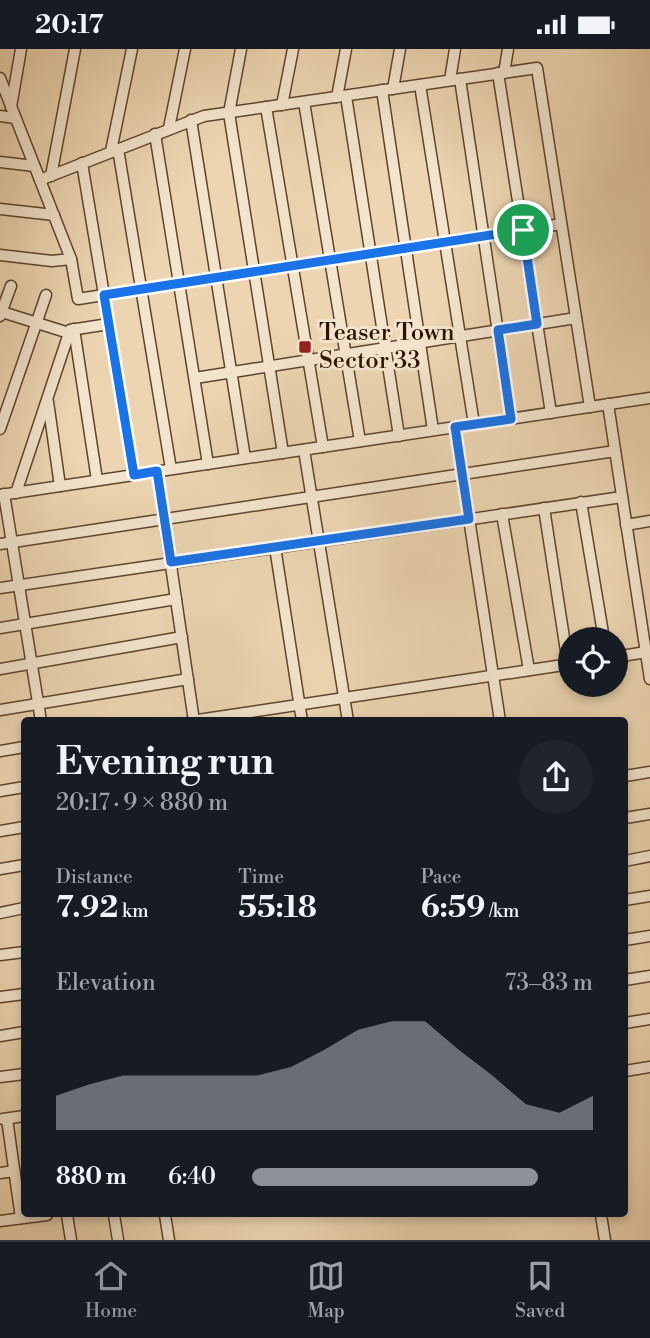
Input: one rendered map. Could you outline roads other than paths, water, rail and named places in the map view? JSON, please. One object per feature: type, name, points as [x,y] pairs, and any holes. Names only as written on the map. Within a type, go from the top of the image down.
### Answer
[{"type":"street","points":[[13,113],[21,49]]},
{"type":"street","points":[[75,49],[45,178],[54,215],[71,259],[78,299],[561,225]]},
{"type":"street","points":[[132,49],[115,150],[171,469]]},
{"type":"street","points":[[169,128],[186,49]]},
{"type":"street","points":[[241,49],[229,113],[283,453]]},
{"type":"street","points":[[282,105],[293,49]]},
{"type":"street","points":[[346,49],[341,96],[399,436]]},
{"type":"street","points":[[400,49],[388,89],[406,249],[433,430]]},
{"type":"street","points":[[455,49],[455,80],[484,236],[511,419]]},
{"type":"street","points":[[508,49],[501,73],[551,413]]},
{"type":"street","points":[[45,178],[191,120],[537,68],[590,407]]},
{"type":"street","points":[[0,78],[34,166],[45,178]]},
{"type":"street","points":[[420,85],[474,424]]},
{"type":"street","points":[[304,102],[360,441]]},
{"type":"street","points":[[266,107],[323,447]]},
{"type":"street","points":[[0,116],[13,113]]},
{"type":"street","points":[[191,120],[245,459]]},
{"type":"street","points":[[155,134],[208,464]]},
{"type":"street","points":[[0,162],[34,166]]},
{"type":"street","points":[[82,163],[134,475]]},
{"type":"street","points":[[0,209],[54,215]]},
{"type":"street","points":[[0,255],[52,261],[71,259]]},
{"type":"street","points":[[10,286],[1,314],[71,331],[109,324]]},
{"type":"street","points":[[0,429],[46,295]]},
{"type":"street","points":[[195,379],[576,318]]},
{"type":"street","points":[[40,717],[12,542],[7,494],[47,399],[71,331]]},
{"type":"street","points":[[71,331],[97,480]]},
{"type":"street","points":[[7,494],[650,398]]},
{"type":"street","points":[[47,399],[60,486]]},
{"type":"street","points":[[608,404],[650,679]]},
{"type":"street","points":[[455,427],[498,717]]},
{"type":"street","points":[[304,450],[348,717]]},
{"type":"street","points":[[0,544],[615,451]]},
{"type":"street","points":[[157,471],[193,717]]},
{"type":"street","points":[[0,588],[622,496]]},
{"type":"street","points":[[581,502],[602,627]]},
{"type":"street","points":[[544,508],[563,627]]},
{"type":"street","points":[[502,514],[529,670]]},
{"type":"street","points":[[626,525],[650,522]]},
{"type":"street","points":[[275,547],[302,717]]},
{"type":"street","points":[[0,628],[176,599]]},
{"type":"street","points":[[0,669],[182,637]]},
{"type":"street","points":[[628,655],[646,652]]},
{"type":"street","points":[[218,717],[558,666]]},
{"type":"street","points":[[0,710],[188,679]]},
{"type":"street","points":[[0,751],[21,748]]},
{"type":"street","points":[[628,776],[650,772]]},
{"type":"street","points":[[0,791],[21,788]]},
{"type":"street","points":[[628,818],[650,814]]},
{"type":"street","points":[[0,831],[21,828]]},
{"type":"street","points":[[628,860],[650,856]]},
{"type":"street","points":[[0,869],[21,866]]},
{"type":"street","points":[[628,900],[650,896]]},
{"type":"street","points":[[0,912],[21,908]]},
{"type":"street","points":[[628,940],[650,936]]},
{"type":"street","points":[[0,955],[21,952]]},
{"type":"street","points":[[628,980],[650,977]]},
{"type":"street","points":[[0,997],[21,994]]},
{"type":"street","points":[[628,1023],[650,1019]]},
{"type":"street","points":[[0,1035],[21,1032]]},
{"type":"street","points":[[628,1071],[650,1067]]},
{"type":"street","points":[[0,1077],[21,1074]]},
{"type":"street","points":[[21,1116],[3,1119],[21,1218]]},
{"type":"street","points":[[0,1173],[14,1171]]},
{"type":"street","points":[[0,1221],[30,1217]]},
{"type":"street","points":[[67,1217],[72,1240]]},
{"type":"street","points":[[114,1217],[118,1240]]},
{"type":"street","points":[[165,1217],[169,1240]]},
{"type":"street","points":[[601,1217],[605,1240]]},
{"type":"place","name":"Teaser Town Sector 33","points":[[305,347]]}]
